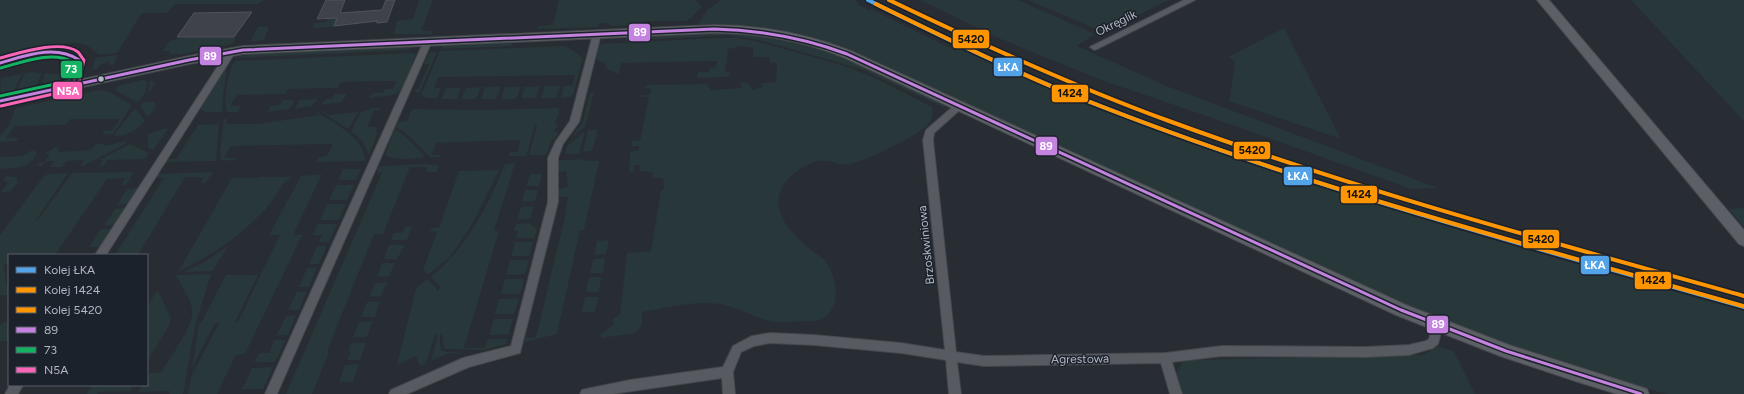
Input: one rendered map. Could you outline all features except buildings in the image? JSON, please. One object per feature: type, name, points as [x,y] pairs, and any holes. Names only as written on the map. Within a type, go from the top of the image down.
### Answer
[{"type":"street","name":"Okręglik","points":[[1094,46],[1191,0]]},
{"type":"street","points":[[1543,0],[1744,240]]},
{"type":"street","points":[[2,102],[232,51],[728,28],[784,34],[833,48],[1351,288],[1437,325],[1550,366],[1641,394]]},
{"type":"street","points":[[395,394],[466,362],[516,350],[553,202],[553,158],[559,142],[574,122],[597,34]]},
{"type":"street","points":[[271,394],[428,41]]},
{"type":"street","points":[[101,254],[232,51]]},
{"type":"street","name":"Brzoskwiniowa","points":[[955,394],[928,140],[929,132],[959,106]]},
{"type":"street","name":"Agrestowa","points":[[727,372],[735,352],[739,347],[752,341],[770,338],[814,340],[901,348],[992,361],[1165,358],[1222,351],[1366,352],[1409,350],[1430,345],[1434,341],[1437,325]]},
{"type":"street","points":[[1165,358],[1176,394]]},
{"type":"street","points":[[586,394],[630,385],[727,372],[730,394]]},
{"type":"shaded area","points":[[0,0],[264,0],[258,4],[175,4],[167,13],[142,13],[117,53],[99,55],[88,46],[76,43],[24,49],[23,51],[0,56]]},
{"type":"shaded area","points":[[419,0],[433,0],[421,31],[433,31],[432,34],[394,34],[397,21],[413,19]]},
{"type":"shaded area","points":[[559,0],[694,0],[702,6],[691,18],[686,21],[645,21],[638,25],[611,26],[608,23],[599,23],[598,27],[537,29],[538,26],[553,25]]},
{"type":"shaded area","points":[[721,0],[854,0],[858,2],[857,4],[869,10],[871,9],[956,51],[959,48],[1054,89],[1151,127],[1248,162],[1445,226],[1744,311],[1744,394],[1667,394],[1626,384],[1537,356],[1406,306],[833,44],[783,30],[733,24],[698,24],[708,9]]},
{"type":"shaded area","points":[[920,0],[1018,0],[1095,34],[1077,46],[1164,85],[1438,188],[1411,189],[1101,80],[996,37]]},
{"type":"shaded area","points":[[1028,0],[1169,0],[1103,32]]},
{"type":"shaded area","points":[[1631,0],[1744,0],[1744,121]]},
{"type":"shaded area","points":[[329,17],[339,18],[334,27],[312,28],[314,23],[326,22]]},
{"type":"shaded area","points":[[258,27],[269,27],[264,40],[250,42]]},
{"type":"shaded area","points":[[1284,28],[1341,139],[1229,101],[1235,62],[1228,57]]},
{"type":"shaded area","points":[[720,34],[772,37],[810,45],[853,61],[884,75],[944,104],[945,108],[861,69],[759,40],[726,35],[626,41],[626,37]]},
{"type":"shaded area","points":[[180,38],[236,38],[232,44],[177,55],[177,53],[170,55],[170,51],[163,51],[170,41]]},
{"type":"shaded area","points":[[739,38],[759,42],[845,66],[873,77],[932,107],[931,119],[927,126],[912,136],[866,159],[843,165],[831,161],[818,161],[808,164],[794,173],[782,187],[779,197],[779,207],[787,225],[801,242],[823,258],[833,277],[836,294],[835,302],[832,310],[827,316],[816,321],[768,321],[720,304],[701,303],[642,312],[642,324],[635,333],[602,338],[601,334],[615,323],[612,320],[620,314],[627,253],[651,251],[661,190],[664,188],[663,178],[652,178],[653,172],[639,171],[640,165],[635,165],[633,172],[630,172],[629,170],[630,152],[639,150],[639,146],[631,146],[632,141],[640,141],[649,97],[641,97],[641,95],[649,95],[651,89],[643,88],[647,85],[707,84],[711,90],[742,88],[739,83],[748,83],[753,90],[763,87],[761,83],[776,82],[777,63],[770,63],[769,57],[753,57],[753,48],[737,46],[736,48],[728,49],[725,72],[732,72],[728,77],[697,78],[698,72],[709,72],[710,68],[716,67],[717,61],[621,63],[619,74],[607,69],[605,63],[596,60],[599,45]]},
{"type":"shaded area","points":[[513,42],[511,46],[442,49],[443,45]]},
{"type":"shaded area","points":[[566,46],[583,58],[573,95],[570,97],[561,98],[564,86],[572,86],[575,75],[438,77],[434,88],[441,88],[437,98],[427,98],[421,95],[440,51]]},
{"type":"shaded area","points":[[411,47],[408,50],[234,58],[246,55]]},
{"type":"shaded area","points":[[430,52],[437,52],[419,94],[413,89],[418,89],[429,64],[424,64]]},
{"type":"shaded area","points":[[416,54],[407,77],[401,89],[394,95],[369,98],[372,93],[383,93],[385,89],[393,89],[396,81],[341,82],[337,88],[288,89],[285,94],[237,95],[230,106],[242,106],[238,112],[227,112],[227,86],[230,71],[235,61]]},
{"type":"shaded area","points":[[118,55],[113,65],[109,65],[109,62],[99,65],[97,69],[92,69],[95,59],[98,57]]},
{"type":"shaded area","points":[[227,67],[222,104],[223,112],[205,112],[200,109]]},
{"type":"shaded area","points":[[25,73],[42,73],[37,85],[17,89]]},
{"type":"shaded area","points":[[45,73],[65,75],[59,80],[41,84]]},
{"type":"shaded area","points":[[22,74],[14,90],[0,93],[1,78]]},
{"type":"shaded area","points":[[143,80],[147,82],[145,93],[138,103],[115,90],[118,86]]},
{"type":"shaded area","points":[[150,80],[156,82],[143,102],[154,102],[156,106],[148,117],[140,106],[148,93]]},
{"type":"shaded area","points":[[540,86],[535,98],[521,98],[525,87]]},
{"type":"shaded area","points":[[545,86],[560,86],[556,98],[541,98]]},
{"type":"shaded area","points":[[481,87],[476,99],[461,99],[466,88]]},
{"type":"shaded area","points":[[485,87],[501,87],[496,99],[481,99]]},
{"type":"shaded area","points":[[505,87],[521,87],[516,99],[501,99]]},
{"type":"shaded area","points":[[446,88],[461,88],[457,99],[442,99]]},
{"type":"shaded area","points":[[79,89],[78,92],[21,104],[21,101]]},
{"type":"shaded area","points":[[98,90],[108,91],[132,105],[113,134],[102,134],[104,131],[112,131],[120,119],[70,119],[66,125],[15,126],[6,138],[19,138],[16,141],[0,142],[0,136],[9,125],[16,108]]},
{"type":"shaded area","points":[[594,92],[585,127],[570,139],[583,122],[590,93]]},
{"type":"shaded area","points":[[334,94],[347,94],[342,102],[321,105],[325,99],[332,99]]},
{"type":"shaded area","points":[[318,99],[312,106],[295,109],[299,100]]},
{"type":"shaded area","points":[[283,100],[295,100],[289,109],[267,112],[271,106],[280,105]]},
{"type":"shaded area","points":[[373,108],[381,108],[380,110],[374,110],[367,127],[378,127],[375,132],[378,132],[369,155],[363,142],[351,131],[361,112]]},
{"type":"shaded area","points":[[560,108],[555,125],[559,125],[554,131],[559,133],[551,142],[546,155],[529,155],[537,125],[535,125],[526,156],[508,156],[510,152],[518,152],[520,140],[436,143],[432,155],[441,155],[440,157],[430,157],[409,136],[396,127],[399,122],[407,121],[412,109],[483,110]]},
{"type":"shaded area","points":[[134,109],[136,109],[145,121],[132,132],[115,136],[114,135]]},
{"type":"shaded area","points":[[321,111],[329,115],[358,112],[348,129]]},
{"type":"shaded area","points":[[315,112],[339,126],[354,138],[364,153],[365,161],[316,162],[319,157],[327,156],[333,144],[231,146],[224,158],[236,158],[235,161],[221,160],[220,151],[224,119],[227,119],[226,124],[258,124],[319,115]]},
{"type":"shaded area","points":[[219,119],[216,161],[165,162],[166,159],[176,159],[198,125],[217,124]]},
{"type":"shaded area","points":[[163,129],[168,129],[153,150],[148,148],[148,134]]},
{"type":"shaded area","points":[[395,129],[406,137],[424,155],[423,158],[398,159],[385,155]]},
{"type":"shaded area","points":[[588,130],[598,130],[592,151],[583,152]]},
{"type":"shaded area","points":[[585,131],[579,154],[565,154],[567,146]]},
{"type":"shaded area","points":[[126,141],[127,143],[80,167],[84,160],[67,161],[62,167],[50,167],[55,161],[46,161],[41,167],[36,165],[38,163],[43,163],[50,154],[45,154],[55,147],[58,148],[58,152],[91,150],[96,144],[104,144],[104,146]]},
{"type":"shaded area","points":[[130,144],[149,153],[145,159],[108,160],[103,166],[99,166],[103,160],[99,160]]},
{"type":"shaded area","points":[[32,150],[37,152],[35,158],[27,165],[17,168],[0,169],[0,157],[23,156]]},
{"type":"shaded area","points":[[585,159],[586,161],[599,161],[584,230],[580,230],[557,334],[525,342],[525,338],[535,338],[538,329],[564,221],[568,197],[558,197],[557,189],[568,187],[566,171],[557,173],[555,166],[562,160]]},
{"type":"shaded area","points":[[515,163],[494,231],[499,231],[464,348],[485,348],[488,339],[508,339],[506,344],[485,350],[446,349],[444,347],[442,335],[440,334],[440,346],[442,351],[463,353],[449,353],[431,361],[438,335],[435,335],[426,363],[420,366],[416,356],[397,365],[416,288],[428,279],[438,291],[440,286],[431,277],[444,265],[466,239],[492,195],[505,164]]},
{"type":"shaded area","points":[[428,164],[439,166],[436,172],[426,172],[427,167],[410,167],[383,234],[374,234],[327,351],[329,352],[312,394],[286,394],[382,173],[378,173],[378,170],[374,170],[382,166]]},
{"type":"shaded area","points":[[343,169],[361,169],[356,180],[338,180]]},
{"type":"shaded area","points":[[499,170],[475,219],[449,258],[429,274],[423,270],[437,232],[429,231],[432,228],[439,228],[459,171]]},
{"type":"shaded area","points":[[134,172],[126,185],[121,185],[125,178],[107,179],[56,254],[8,254],[8,264],[4,264],[8,295],[0,295],[0,235],[43,177],[48,174],[68,173],[36,220],[38,220],[72,173]]},
{"type":"shaded area","points":[[213,172],[205,183],[201,183],[204,177],[185,177],[139,254],[116,254],[164,178],[155,177],[158,174]]},
{"type":"shaded area","points":[[322,174],[293,235],[302,235],[245,354],[236,355],[217,394],[188,394],[191,377],[219,323],[215,323],[192,368],[199,323],[201,323],[226,275],[258,275],[235,322],[238,322],[280,235],[269,235],[301,176]]},
{"type":"shaded area","points":[[530,174],[542,174],[539,186],[526,186]]},
{"type":"shaded area","points":[[7,176],[15,177],[18,182],[11,191],[0,193],[8,182],[2,181]]},
{"type":"shaded area","points":[[259,177],[292,177],[284,183],[270,204],[267,206],[268,207],[246,228],[226,244],[178,272],[232,178],[258,178],[256,181]]},
{"type":"shaded area","points":[[336,185],[354,185],[347,200],[329,200]]},
{"type":"shaded area","points":[[138,188],[128,204],[117,205],[127,189]]},
{"type":"shaded area","points":[[525,190],[538,190],[535,201],[522,202]]},
{"type":"shaded area","points":[[327,204],[346,204],[338,220],[320,220]]},
{"type":"shaded area","points":[[534,206],[530,219],[517,220],[521,207]]},
{"type":"shaded area","points":[[125,208],[114,225],[104,225],[115,209]]},
{"type":"shaded area","points":[[1744,208],[1744,227],[1729,209]]},
{"type":"shaded area","points":[[529,223],[537,229],[534,238],[516,238],[518,231],[514,231],[516,224]]},
{"type":"shaded area","points":[[318,224],[337,224],[329,242],[319,242],[322,235],[312,235]]},
{"type":"shaded area","points":[[405,227],[412,227],[407,240],[391,240],[394,233],[402,233]]},
{"type":"shaded area","points":[[101,229],[112,229],[101,247],[89,247]]},
{"type":"shaded area","points":[[609,240],[606,254],[594,255],[597,241]]},
{"type":"shaded area","points":[[515,242],[533,242],[529,256],[511,256]]},
{"type":"shaded area","points":[[229,245],[212,271],[184,272],[206,261]]},
{"type":"shaded area","points":[[389,245],[405,245],[397,259],[384,259]]},
{"type":"shaded area","points":[[317,246],[327,246],[319,264],[309,264]]},
{"type":"shaded area","points":[[605,258],[603,273],[590,273],[593,259]]},
{"type":"shaded area","points":[[510,260],[529,260],[525,274],[506,275]]},
{"type":"shaded area","points":[[382,263],[395,263],[389,276],[377,277]]},
{"type":"shaded area","points":[[307,268],[317,268],[309,287],[299,287]]},
{"type":"shaded area","points":[[211,274],[195,326],[183,394],[169,394],[170,391],[138,392],[141,386],[148,386],[148,376],[150,373],[161,373],[190,324],[192,316],[191,305],[176,275]]},
{"type":"shaded area","points":[[589,277],[601,277],[599,292],[586,292]]},
{"type":"shaded area","points":[[505,279],[524,279],[520,294],[501,294]]},
{"type":"shaded area","points":[[387,282],[381,296],[369,297],[375,283]]},
{"type":"shaded area","points":[[158,291],[171,318],[169,326],[148,359],[148,305]]},
{"type":"shaded area","points":[[307,291],[299,310],[288,310],[297,292]]},
{"type":"shaded area","points":[[585,297],[598,297],[595,312],[582,312]]},
{"type":"shaded area","points":[[519,298],[514,314],[495,314],[499,299]]},
{"type":"shaded area","points":[[380,301],[375,317],[361,317],[367,302]]},
{"type":"shaded area","points":[[296,315],[288,335],[277,335],[286,316]]},
{"type":"shaded area","points":[[494,319],[513,319],[509,334],[489,335]]},
{"type":"shaded area","points":[[373,321],[367,337],[353,337],[359,322]]},
{"type":"shaded area","points":[[3,322],[8,322],[8,341],[0,341],[0,326]]},
{"type":"shaded area","points":[[274,340],[286,340],[275,362],[254,362],[259,353],[269,353]]},
{"type":"shaded area","points":[[351,343],[366,343],[360,360],[347,360],[351,352],[348,351]]},
{"type":"shaded area","points":[[1436,346],[1454,351],[1475,394],[1182,394],[1176,373],[1183,360],[1424,355]]},
{"type":"shaded area","points":[[359,364],[353,382],[339,382],[345,365]]},
{"type":"shaded area","points":[[273,367],[263,389],[242,389],[252,368]]},
{"type":"shaded area","points":[[91,386],[132,386],[130,391],[87,394]]},
{"type":"rail line","name":"ŁKA","points":[[868,0],[973,51],[1053,87],[1161,129],[1244,158],[1409,211],[1744,307]]},
{"type":"rail line","name":"5420","points":[[889,0],[988,47],[1063,80],[1168,121],[1249,150],[1413,202],[1744,296]]},
{"type":"rail line","name":"1424","points":[[876,4],[980,54],[1059,89],[1248,159],[1412,211],[1743,306]]},
{"type":"transit line","name":"89","points":[[0,101],[189,60],[243,50],[714,29],[731,29],[782,35],[815,43],[847,54],[1401,310],[1506,351],[1641,394]]},
{"type":"transit line","name":"N5A","points":[[0,58],[32,50],[58,47],[69,48],[78,53],[84,60],[78,86],[75,89],[1,106]]},
{"type":"transit line","name":"89","points":[[0,63],[41,53],[62,52],[79,60],[73,85]]},
{"type":"transit line","name":"73","points":[[0,96],[69,81],[73,62],[67,58],[49,57],[1,68]]}]
